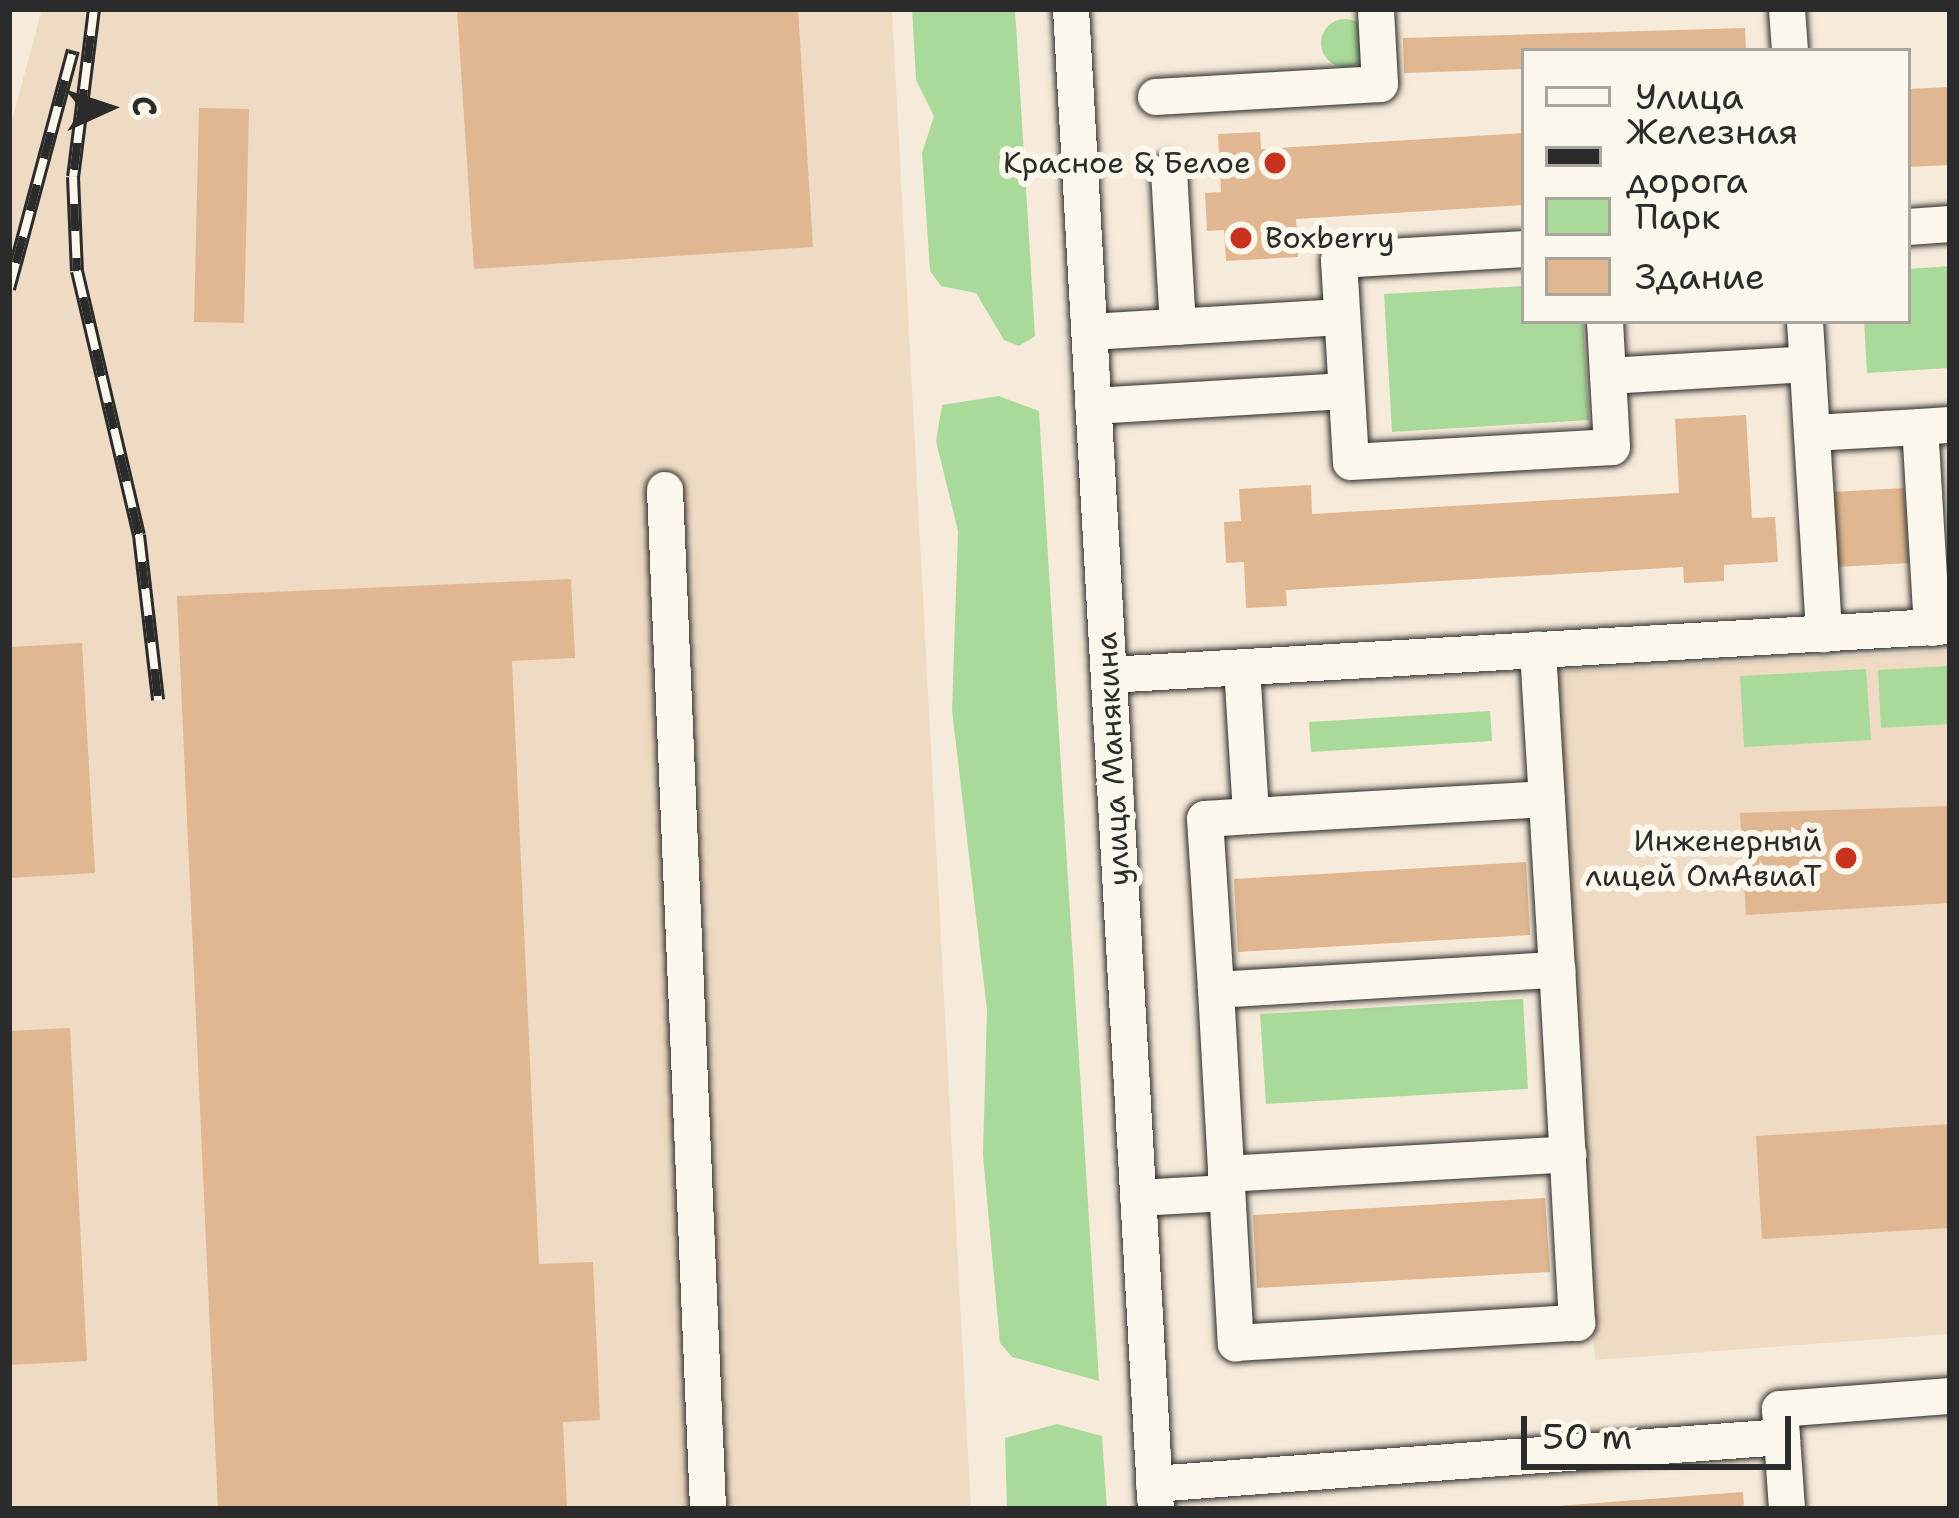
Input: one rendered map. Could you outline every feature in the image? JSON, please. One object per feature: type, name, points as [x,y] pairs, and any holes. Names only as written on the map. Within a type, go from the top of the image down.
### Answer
[{"type":"street","name":"улица Манякина","points":[[1072,9],[1155,1496]]},
{"type":"street","points":[[1156,97],[1380,85],[1376,9]]},
{"type":"street","points":[[1787,9],[1790,48]]},
{"type":"street","points":[[1169,171],[1178,327]]},
{"type":"street","points":[[1911,227],[1950,224]]},
{"type":"street","points":[[1521,249],[1339,260],[1351,462],[1612,447],[1605,324]]},
{"type":"street","points":[[1090,332],[1342,317]]},
{"type":"street","points":[[1805,324],[1824,634]]},
{"type":"street","points":[[1608,376],[1808,364]]},
{"type":"street","points":[[1094,406],[1346,391]]},
{"type":"street","points":[[1109,675],[1941,627],[1935,426],[1812,433]]},
{"type":"street","points":[[664,490],[708,1509]]},
{"type":"street","points":[[1538,650],[1577,1324],[1236,1343],[1205,819],[1546,799]]},
{"type":"street","points":[[1242,668],[1250,816]]},
{"type":"street","points":[[1216,989],[1557,970]]},
{"type":"street","points":[[1138,1198],[1227,1183],[1568,1154]]},
{"type":"street","points":[[1787,1509],[1780,1408],[1950,1396]]},
{"type":"street","points":[[1155,1496],[1782,1437]]},
{"type":"shaded area","points":[[42,9],[892,9],[971,1509],[9,1509],[9,131]]},
{"type":"shaded area","points":[[1950,651],[1950,1334],[1595,1360],[1551,672]]},
{"type":"green space","points":[[912,9],[1015,9],[1035,336],[1019,346],[1004,340],[976,293],[941,286],[930,271],[922,153],[934,116],[916,80]]},
{"type":"green space","points":[[1345,19],[1362,26],[1369,43],[1362,60],[1345,67],[1328,60],[1321,43],[1328,26]]},
{"type":"green space","points":[[1950,266],[1950,368],[1867,373],[1864,324],[1911,324],[1911,269]]},
{"type":"green space","points":[[1521,286],[1521,324],[1583,324],[1589,420],[1392,432],[1384,294]]},
{"type":"green space","points":[[999,396],[1039,411],[1099,1381],[1012,1357],[1000,1343],[983,1155],[987,1010],[952,710],[958,531],[936,441],[942,405]]},
{"type":"green space","points":[[1950,666],[1950,724],[1881,728],[1878,670]]},
{"type":"green space","points":[[1866,669],[1871,740],[1744,747],[1740,676]]},
{"type":"green space","points":[[1490,711],[1492,741],[1311,752],[1309,722]]},
{"type":"green space","points":[[1523,999],[1528,1089],[1266,1104],[1260,1014]]},
{"type":"green space","points":[[1057,1424],[1102,1436],[1107,1509],[1007,1509],[1005,1438]]},
{"type":"building","points":[[457,9],[798,9],[813,247],[474,269]]},
{"type":"building","points":[[1745,28],[1746,48],[1521,48],[1521,69],[1404,73],[1403,38]]},
{"type":"building","points":[[1950,87],[1950,165],[1911,167],[1911,89]]},
{"type":"building","points":[[199,108],[249,109],[244,323],[194,322]]},
{"type":"building","points":[[1260,132],[1261,149],[1521,133],[1521,205],[1296,219],[1298,257],[1226,261],[1224,230],[1207,231],[1205,193],[1221,192],[1218,134]]},
{"type":"building","points":[[1746,415],[1752,518],[1775,517],[1778,562],[1724,565],[1724,581],[1684,583],[1683,567],[1286,590],[1287,606],[1246,608],[1244,562],[1226,563],[1224,522],[1241,521],[1239,489],[1311,485],[1312,514],[1679,493],[1675,419]]},
{"type":"building","points":[[1904,488],[1909,563],[1837,567],[1833,492]]},
{"type":"building","points":[[571,579],[575,658],[512,661],[539,1264],[593,1262],[600,1420],[563,1422],[567,1509],[218,1509],[177,596]]},
{"type":"building","points":[[82,643],[95,873],[9,878],[9,647]]},
{"type":"building","name":"Инженерный лицей ОмАвиаТ","points":[[1950,806],[1950,903],[1746,915],[1740,813]]},
{"type":"building","points":[[1526,862],[1530,935],[1238,952],[1234,879]]},
{"type":"building","points":[[70,1028],[87,1361],[9,1365],[9,1031]]},
{"type":"building","points":[[1950,1124],[1950,1228],[1762,1239],[1756,1136]]},
{"type":"building","points":[[1545,1198],[1550,1272],[1257,1288],[1253,1215]]},
{"type":"building","points":[[1743,1492],[1744,1509],[1557,1509],[1557,1506]]},
{"type":"railway","points":[[94,9],[73,177],[77,271],[139,535],[158,700]]},
{"type":"railway","points":[[9,289],[73,50]]},
{"type":"place","name":"Красное & Белое","points":[[1275,163]]},
{"type":"place","name":"Boxberry","points":[[1241,238]]},
{"type":"place","name":"Инженерный лицей ОмАвиаТ","points":[[1846,858]]}]
